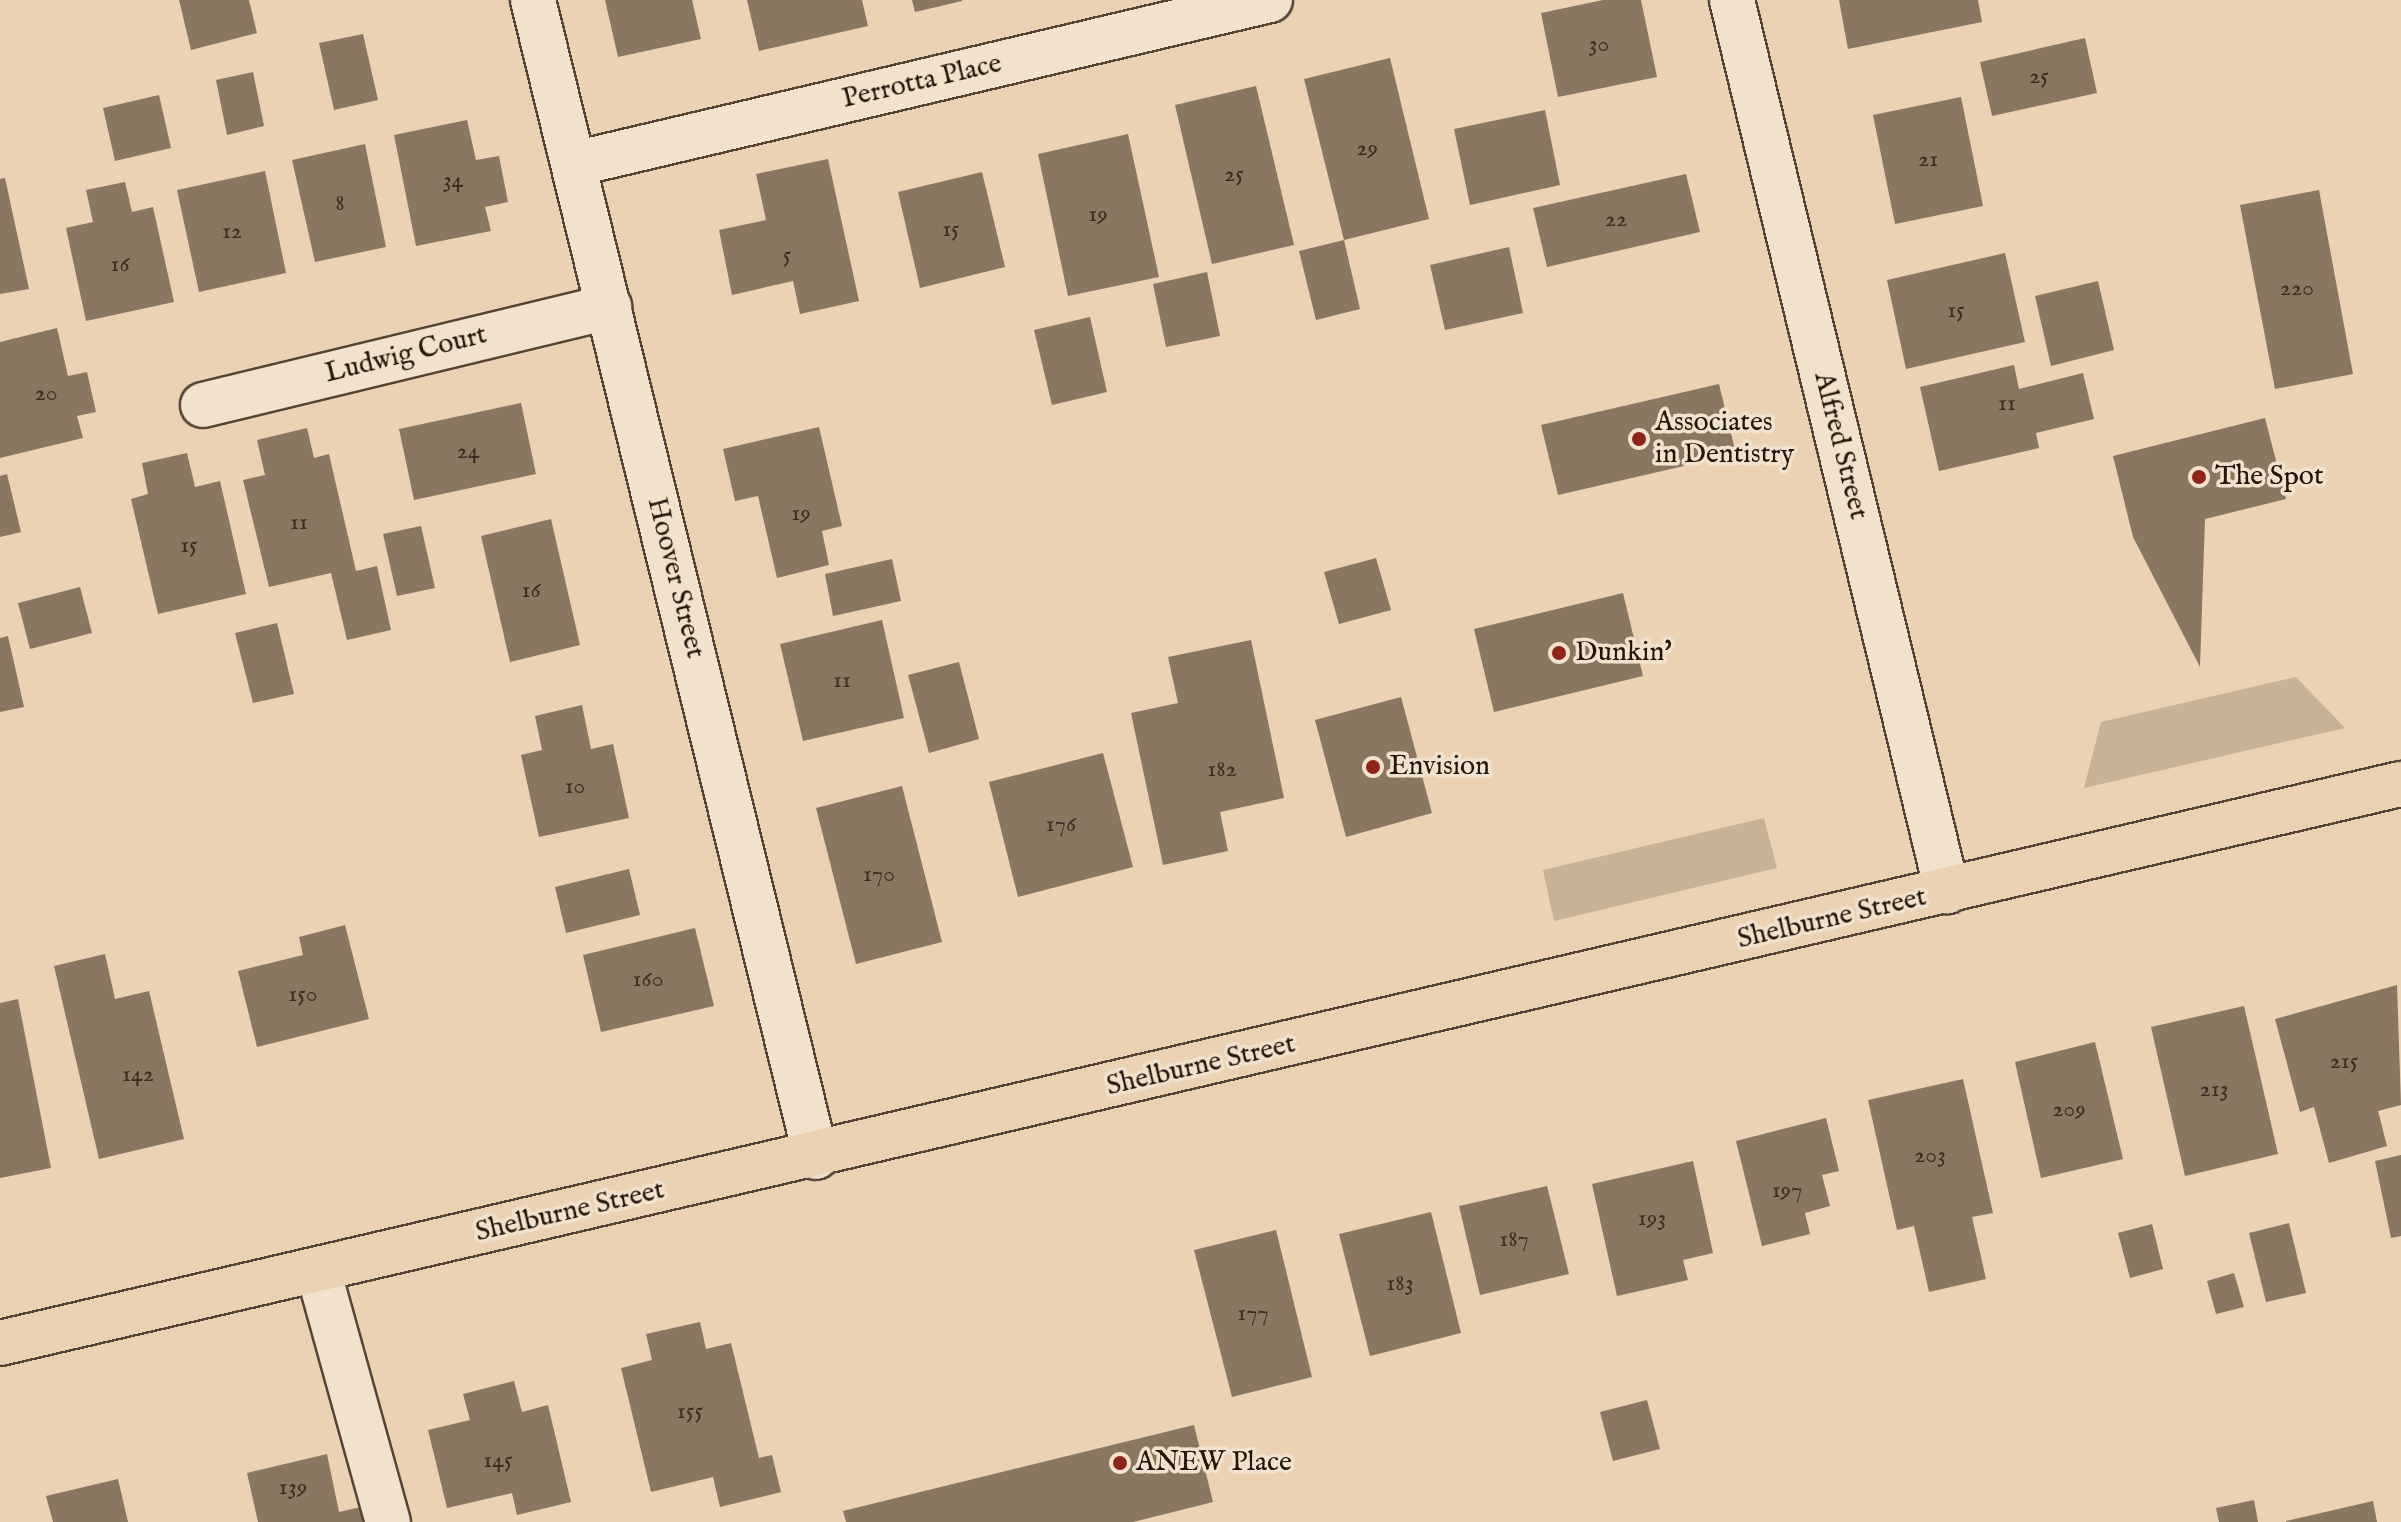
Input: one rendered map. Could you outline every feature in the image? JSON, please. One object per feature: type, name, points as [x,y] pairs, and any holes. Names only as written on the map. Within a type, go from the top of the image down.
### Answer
[{"type":"main road","name":"Shelburne Street","points":[[0,1343],[816,1157],[2401,784]]},
{"type":"street","name":"Hoover Street","points":[[533,0],[816,1157]]},
{"type":"street","name":"Perrotta Place","points":[[574,164],[1270,0]]},
{"type":"street","name":"Alfred Street","points":[[1732,0],[1947,891]]},
{"type":"street","name":"Ludwig Court","points":[[203,405],[609,307]]},
{"type":"street","points":[[318,1270],[388,1522]]},
{"type":"shaded area","points":[[2296,677],[2345,728],[2084,788],[2101,722]]},
{"type":"shaded area","points":[[1764,818],[1777,868],[1554,921],[1543,870]]},
{"type":"building","points":[[179,0],[249,0],[257,33],[191,50]]},
{"type":"building","points":[[605,0],[692,0],[701,39],[618,57]]},
{"type":"building","points":[[747,0],[862,0],[868,26],[759,51]]},
{"type":"building","points":[[912,0],[962,0],[962,1],[915,12]]},
{"type":"building","points":[[1603,0],[1641,0],[1657,77],[1558,97],[1541,13]]},
{"type":"building","points":[[1839,0],[1978,0],[1982,22],[1848,49]]},
{"type":"building","points":[[363,34],[378,100],[334,110],[319,43]]},
{"type":"building","points":[[2085,38],[2097,93],[1992,116],[1980,62]]},
{"type":"building","points":[[1390,58],[1429,219],[1344,240],[1304,79]]},
{"type":"building","points":[[253,72],[264,126],[227,135],[216,80]]},
{"type":"building","points":[[1256,86],[1294,245],[1212,264],[1175,105]]},
{"type":"building","points":[[159,95],[171,148],[115,161],[103,108]]},
{"type":"building","points":[[1961,97],[1983,206],[1895,224],[1873,115]]},
{"type":"building","points":[[1545,110],[1560,185],[1470,205],[1454,129]]},
{"type":"building","points":[[467,120],[476,160],[499,156],[508,202],[485,207],[491,231],[416,246],[394,135]]},
{"type":"building","points":[[1128,134],[1159,277],[1068,296],[1038,154]]},
{"type":"building","points":[[365,144],[386,247],[315,262],[292,160]]},
{"type":"building","points":[[828,159],[859,301],[800,314],[793,281],[732,295],[719,230],[766,220],[756,174]]},
{"type":"building","points":[[265,171],[286,273],[199,292],[177,190]]},
{"type":"building","points":[[982,172],[1005,267],[920,288],[898,192]]},
{"type":"building","points":[[1686,174],[1700,232],[1547,267],[1533,208]]},
{"type":"building","points":[[5,178],[29,289],[0,294],[0,179]]},
{"type":"building","points":[[125,182],[132,212],[153,207],[174,302],[86,321],[66,228],[93,222],[86,190]]},
{"type":"building","points":[[2319,190],[2353,374],[2275,389],[2240,205]]},
{"type":"building","points":[[1344,240],[1360,309],[1316,320],[1299,251]]},
{"type":"building","points":[[1509,247],[1523,313],[1445,330],[1430,265]]},
{"type":"building","points":[[2005,253],[2025,342],[1906,369],[1887,280]]},
{"type":"building","points":[[1207,272],[1220,336],[1166,347],[1153,284]]},
{"type":"building","points":[[2098,281],[2114,350],[2051,366],[2035,296]]},
{"type":"building","points":[[1090,317],[1107,392],[1052,405],[1034,330]]},
{"type":"building","points":[[57,328],[68,376],[87,372],[96,412],[77,416],[83,438],[0,458],[0,342]]},
{"type":"building","points":[[2014,365],[2019,389],[2083,373],[2094,419],[2036,433],[2039,448],[1939,471],[1920,387]]},
{"type":"building","name":"Associates in Dentistry","points":[[1719,384],[1736,454],[1558,495],[1541,425]]},
{"type":"building","points":[[521,403],[536,474],[414,500],[399,429]]},
{"type":"building","name":"The Spot","points":[[2265,418],[2286,499],[2205,519],[2200,667],[2133,537],[2113,456]]},
{"type":"building","points":[[819,427],[842,526],[822,531],[829,565],[777,578],[758,496],[735,501],[723,449]]},
{"type":"building","points":[[307,428],[314,458],[329,454],[356,571],[377,566],[391,630],[347,640],[331,573],[269,587],[243,480],[265,475],[257,440]]},
{"type":"building","points":[[187,453],[195,487],[220,481],[246,594],[158,614],[131,499],[148,494],[142,463]]},
{"type":"building","points":[[7,474],[21,532],[0,537],[0,476]]},
{"type":"building","points":[[551,519],[580,645],[510,662],[481,536]]},
{"type":"building","points":[[421,526],[435,588],[397,596],[383,534]]},
{"type":"building","points":[[1376,558],[1391,610],[1339,624],[1324,572]]},
{"type":"building","points":[[892,559],[901,601],[833,616],[825,574]]},
{"type":"building","points":[[80,587],[92,633],[30,649],[18,603]]},
{"type":"building","name":"Dunkin'","points":[[1623,593],[1643,676],[1494,712],[1474,629]]},
{"type":"building","points":[[882,620],[904,718],[803,741],[780,644]]},
{"type":"building","points":[[277,623],[294,694],[253,703],[235,633]]},
{"type":"building","points":[[8,636],[24,707],[0,712],[0,638]]},
{"type":"building","points":[[1251,640],[1284,798],[1220,812],[1228,851],[1163,865],[1131,713],[1178,703],[1168,657]]},
{"type":"building","points":[[959,662],[979,739],[929,753],[908,675]]},
{"type":"building","name":"Envision","points":[[1401,697],[1432,813],[1346,837],[1315,720]]},
{"type":"building","points":[[582,705],[591,749],[613,744],[629,818],[539,837],[521,755],[542,750],[535,716]]},
{"type":"building","points":[[1103,753],[1133,867],[1018,897],[989,782]]},
{"type":"building","points":[[902,786],[942,942],[856,964],[816,808]]},
{"type":"building","points":[[629,869],[640,915],[566,933],[555,887]]},
{"type":"building","points":[[345,925],[369,1019],[257,1047],[238,971],[303,955],[299,937]]},
{"type":"building","points":[[695,928],[714,1006],[601,1032],[583,955]]},
{"type":"building","points":[[105,954],[115,999],[149,991],[184,1139],[99,1159],[54,966]]},
{"type":"building","points":[[2397,985],[2401,1105],[2378,1111],[2387,1146],[2329,1163],[2314,1107],[2300,1112],[2275,1019]]},
{"type":"building","points":[[18,999],[51,1168],[0,1178],[0,1003]]},
{"type":"building","points":[[2244,1006],[2278,1154],[2185,1176],[2151,1027]]},
{"type":"building","points":[[2095,1042],[2123,1159],[2041,1178],[2015,1062]]},
{"type":"building","points":[[1963,1079],[1993,1213],[1972,1217],[1986,1279],[1929,1292],[1914,1226],[1897,1230],[1868,1100]]},
{"type":"building","points":[[1826,1118],[1839,1171],[1822,1175],[1830,1206],[1805,1213],[1810,1234],[1762,1246],[1736,1141]]},
{"type":"building","points":[[2401,1155],[2401,1236],[2391,1238],[2375,1161]]},
{"type":"building","points":[[1693,1161],[1713,1253],[1683,1260],[1688,1280],[1617,1296],[1592,1184]]},
{"type":"building","points":[[1547,1186],[1569,1274],[1480,1295],[1459,1206]]},
{"type":"building","points":[[1431,1212],[1461,1333],[1370,1356],[1339,1234]]},
{"type":"building","points":[[2289,1223],[2306,1293],[2266,1302],[2249,1233]]},
{"type":"building","points":[[2152,1224],[2163,1269],[2130,1278],[2118,1233]]},
{"type":"building","points":[[1276,1230],[1312,1377],[1232,1397],[1194,1250]]},
{"type":"building","points":[[2234,1273],[2244,1307],[2216,1314],[2207,1281]]},
{"type":"building","points":[[700,1322],[706,1349],[731,1343],[759,1458],[772,1455],[781,1492],[720,1507],[713,1477],[651,1492],[621,1368],[652,1360],[646,1334]]},
{"type":"building","points":[[514,1381],[522,1412],[548,1405],[571,1502],[517,1515],[512,1493],[447,1508],[428,1430],[470,1420],[463,1394]]},
{"type":"building","points":[[1647,1400],[1660,1449],[1613,1461],[1600,1412]]},
{"type":"building","name":"ANEW Place","points":[[1194,1425],[1213,1502],[1133,1522],[846,1522],[843,1511]]},
{"type":"building","points":[[327,1454],[339,1512],[374,1504],[377,1522],[258,1522],[247,1473]]},
{"type":"building","points":[[118,1479],[128,1522],[53,1522],[46,1496]]},
{"type":"building","points":[[2254,1500],[2258,1522],[2219,1522],[2216,1508]]},
{"type":"building","points":[[2373,1501],[2377,1522],[2286,1522],[2286,1521]]},
{"type":"place","name":"Associates in Dentistry","points":[[1639,439]]},
{"type":"place","name":"The Spot","points":[[2199,477]]},
{"type":"place","name":"Dunkin'","points":[[1559,653]]},
{"type":"place","name":"Envision","points":[[1373,767]]},
{"type":"place","name":"ANEW Place","points":[[1120,1463]]}]
